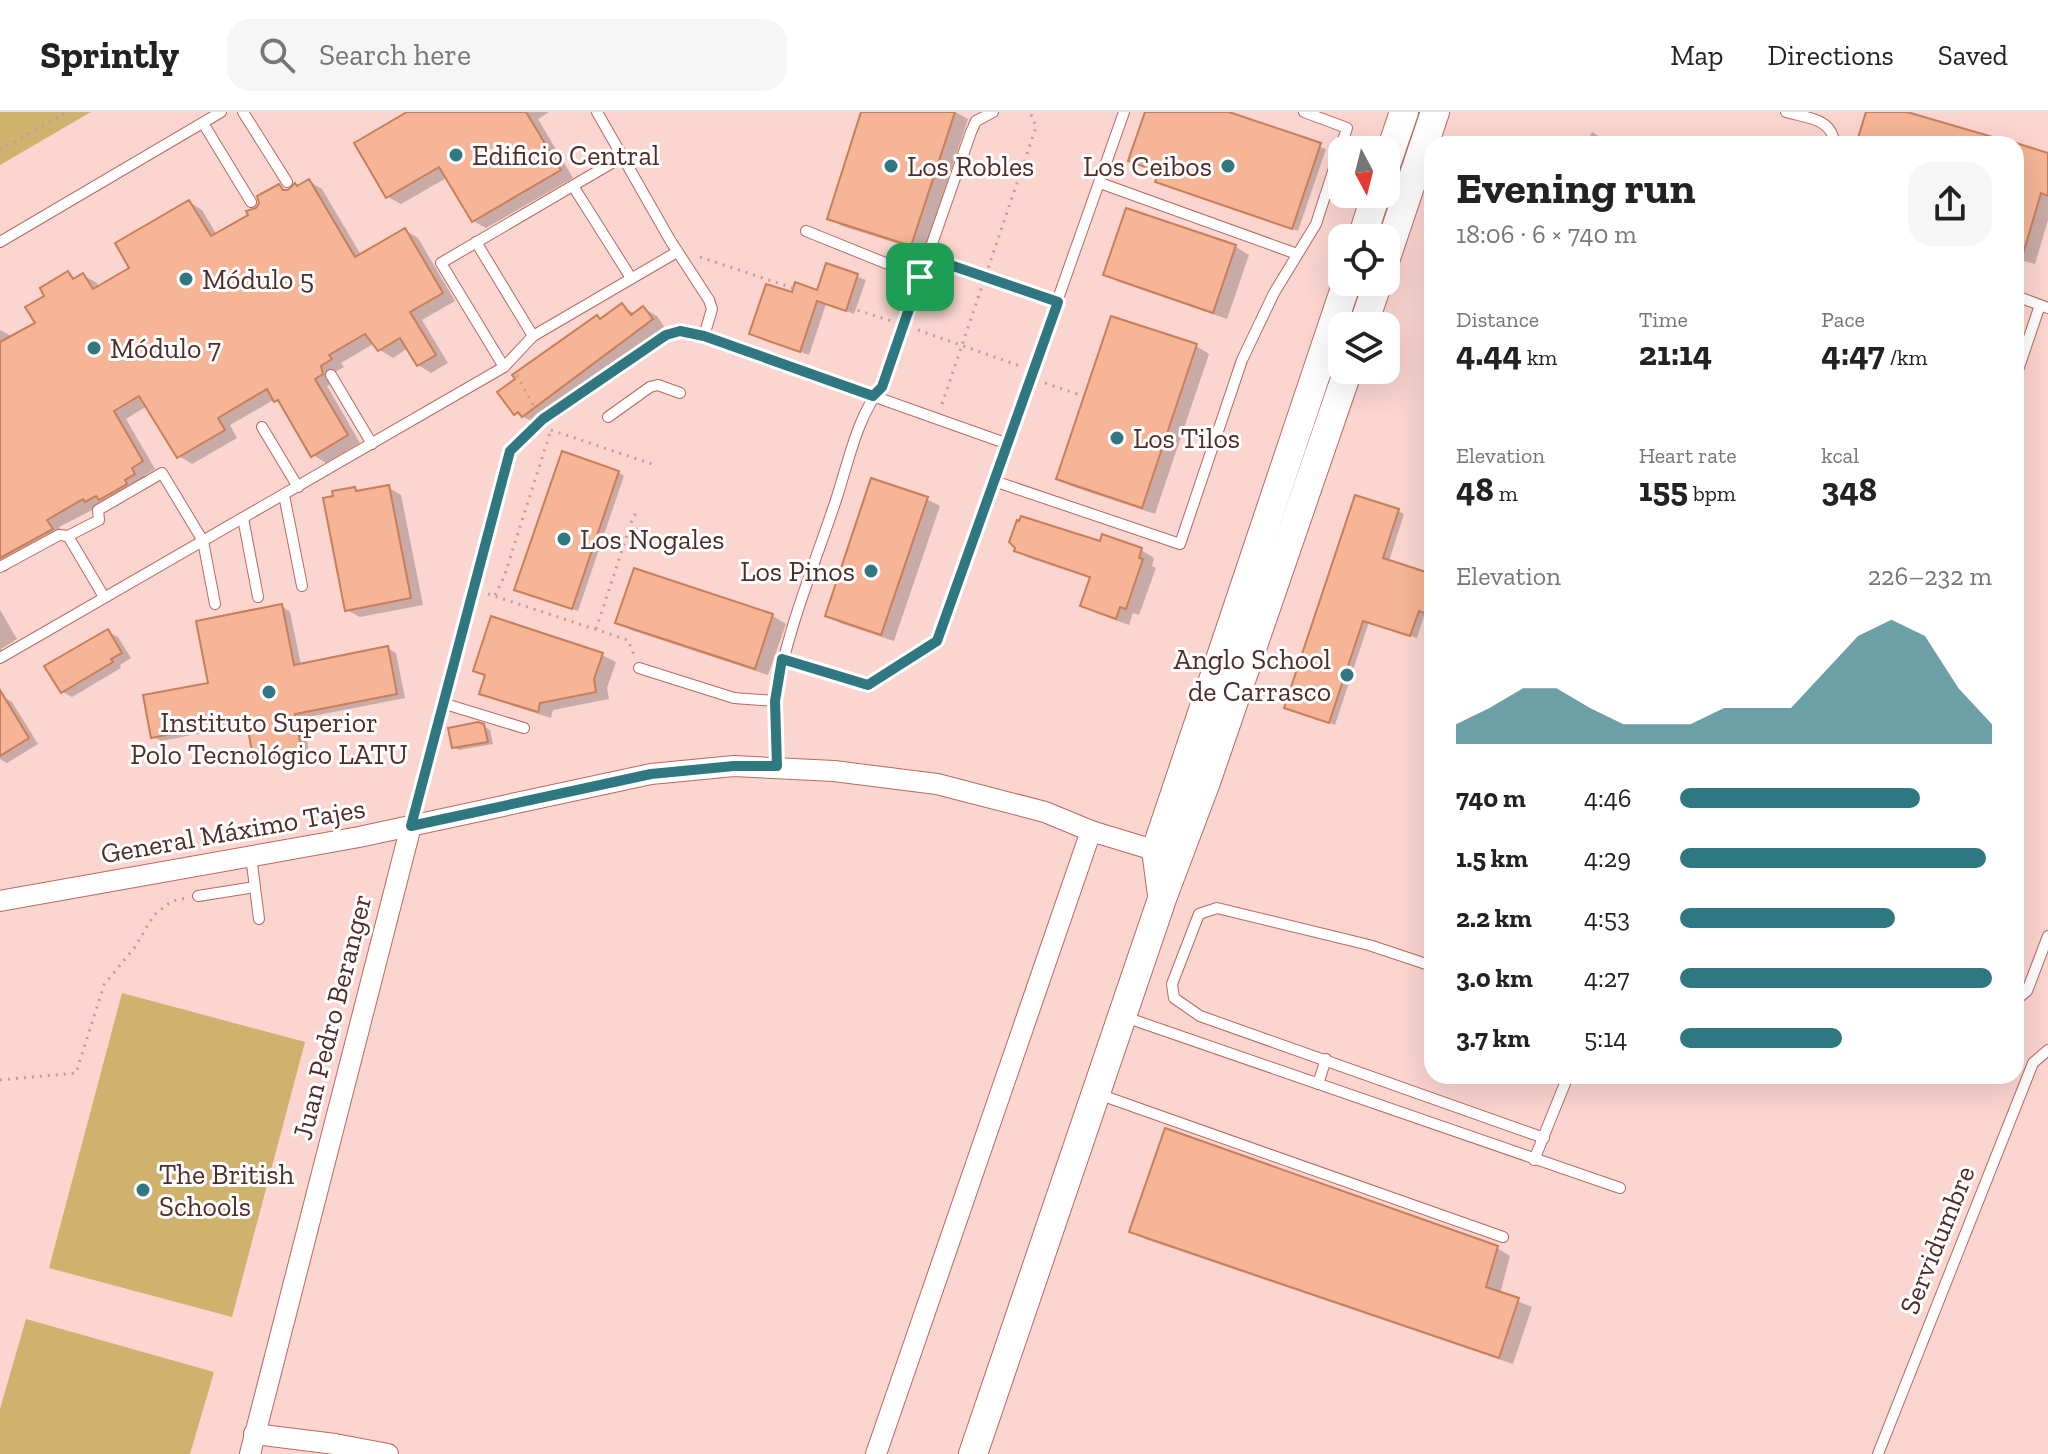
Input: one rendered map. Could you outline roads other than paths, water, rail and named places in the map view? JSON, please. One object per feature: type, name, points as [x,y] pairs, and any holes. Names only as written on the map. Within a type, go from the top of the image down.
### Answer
[{"type":"street","points":[[1396,136],[1404,112]]},
{"type":"street","points":[[1427,136],[1435,112]]},
{"type":"street","points":[[1397,224],[1424,145]]},
{"type":"street","points":[[973,1454],[1163,896],[1167,854],[1343,296]]},
{"type":"street","points":[[1167,854],[1343,384]]},
{"type":"street","name":"General Máximo Tajes","points":[[0,901],[411,826],[651,774],[734,766],[777,766],[937,784],[1045,812],[1091,831],[1167,854]]},
{"type":"street","name":"Juan Pedro Beranger","points":[[252,1444],[411,826]]},
{"type":"street","points":[[876,1454],[1091,831]]},
{"type":"street","points":[[252,1444],[335,1444],[388,1454]]},
{"type":"lane","points":[[0,242],[221,112]]},
{"type":"lane","points":[[243,112],[287,182]]},
{"type":"lane","points":[[597,112],[677,252],[709,300],[712,309],[704,336]]},
{"type":"lane","points":[[777,766],[775,701],[782,659],[858,434],[873,396],[882,387],[971,132],[976,121],[993,112]]},
{"type":"lane","points":[[782,659],[868,685],[937,641],[1124,112]]},
{"type":"lane","points":[[994,481],[1180,544],[1242,360],[1274,293],[1316,224],[1347,128],[1304,112]]},
{"type":"lane","points":[[1786,112],[1823,123],[1831,129],[1833,136]]},
{"type":"lane","points":[[203,123],[251,202]]},
{"type":"lane","points":[[507,365],[441,263],[622,157]]},
{"type":"lane","points":[[1100,183],[1297,254]]},
{"type":"lane","points":[[573,186],[631,278]]},
{"type":"lane","points":[[806,231],[920,277]]},
{"type":"lane","points":[[476,242],[533,336]]},
{"type":"lane","points":[[0,658],[507,365],[533,336],[677,252]]},
{"type":"lane","points":[[2024,299],[2044,307],[2024,356]]},
{"type":"lane","points":[[411,826],[510,451],[543,419],[666,335],[680,331],[704,336],[1008,444]]},
{"type":"lane","points":[[331,375],[372,444]]},
{"type":"lane","points":[[608,417],[650,387],[658,385],[680,393]]},
{"type":"lane","points":[[262,427],[298,487]]},
{"type":"lane","points":[[0,567],[59,535],[68,536],[99,520],[98,510],[162,473],[203,541],[215,604]]},
{"type":"lane","points":[[284,495],[302,586]]},
{"type":"lane","points":[[243,518],[258,597]]},
{"type":"lane","points":[[68,536],[104,597]]},
{"type":"lane","points":[[639,668],[734,698],[775,701]]},
{"type":"lane","points":[[442,703],[524,728]]},
{"type":"lane","points":[[251,856],[259,919]]},
{"type":"lane","points":[[198,896],[255,887]]},
{"type":"lane","points":[[1424,963],[1369,945],[1217,908],[1199,914],[1172,984],[1174,998],[1200,1016],[1544,1138]]},
{"type":"lane","points":[[2024,993],[2048,936]]},
{"type":"lane","points":[[1123,1017],[1620,1188]]},
{"type":"lane","name":"Servidumbre","points":[[1878,1454],[2033,1063],[2048,1050]]},
{"type":"lane","points":[[1318,1084],[1326,1059]]},
{"type":"lane","points":[[1534,1160],[1565,1084]]},
{"type":"lane","points":[[1096,1093],[1503,1237]]},
{"type":"place","name":"Edificio Central","points":[[456,155]]},
{"type":"place","name":"Los Robles","points":[[891,166]]},
{"type":"place","name":"Los Ceibos","points":[[1228,166]]},
{"type":"place","name":"Módulo 5","points":[[186,279]]},
{"type":"place","name":"Módulo 7","points":[[94,348]]},
{"type":"place","name":"Los Tilos","points":[[1117,438]]},
{"type":"place","name":"Los Nogales","points":[[564,539]]},
{"type":"place","name":"Los Pinos","points":[[871,571]]},
{"type":"place","name":"Anglo School de Carrasco","points":[[1347,675]]},
{"type":"place","name":"Instituto Superior Polo Tecnológico LATU","points":[[269,692]]},
{"type":"place","name":"The British Schools","points":[[143,1190]]}]
